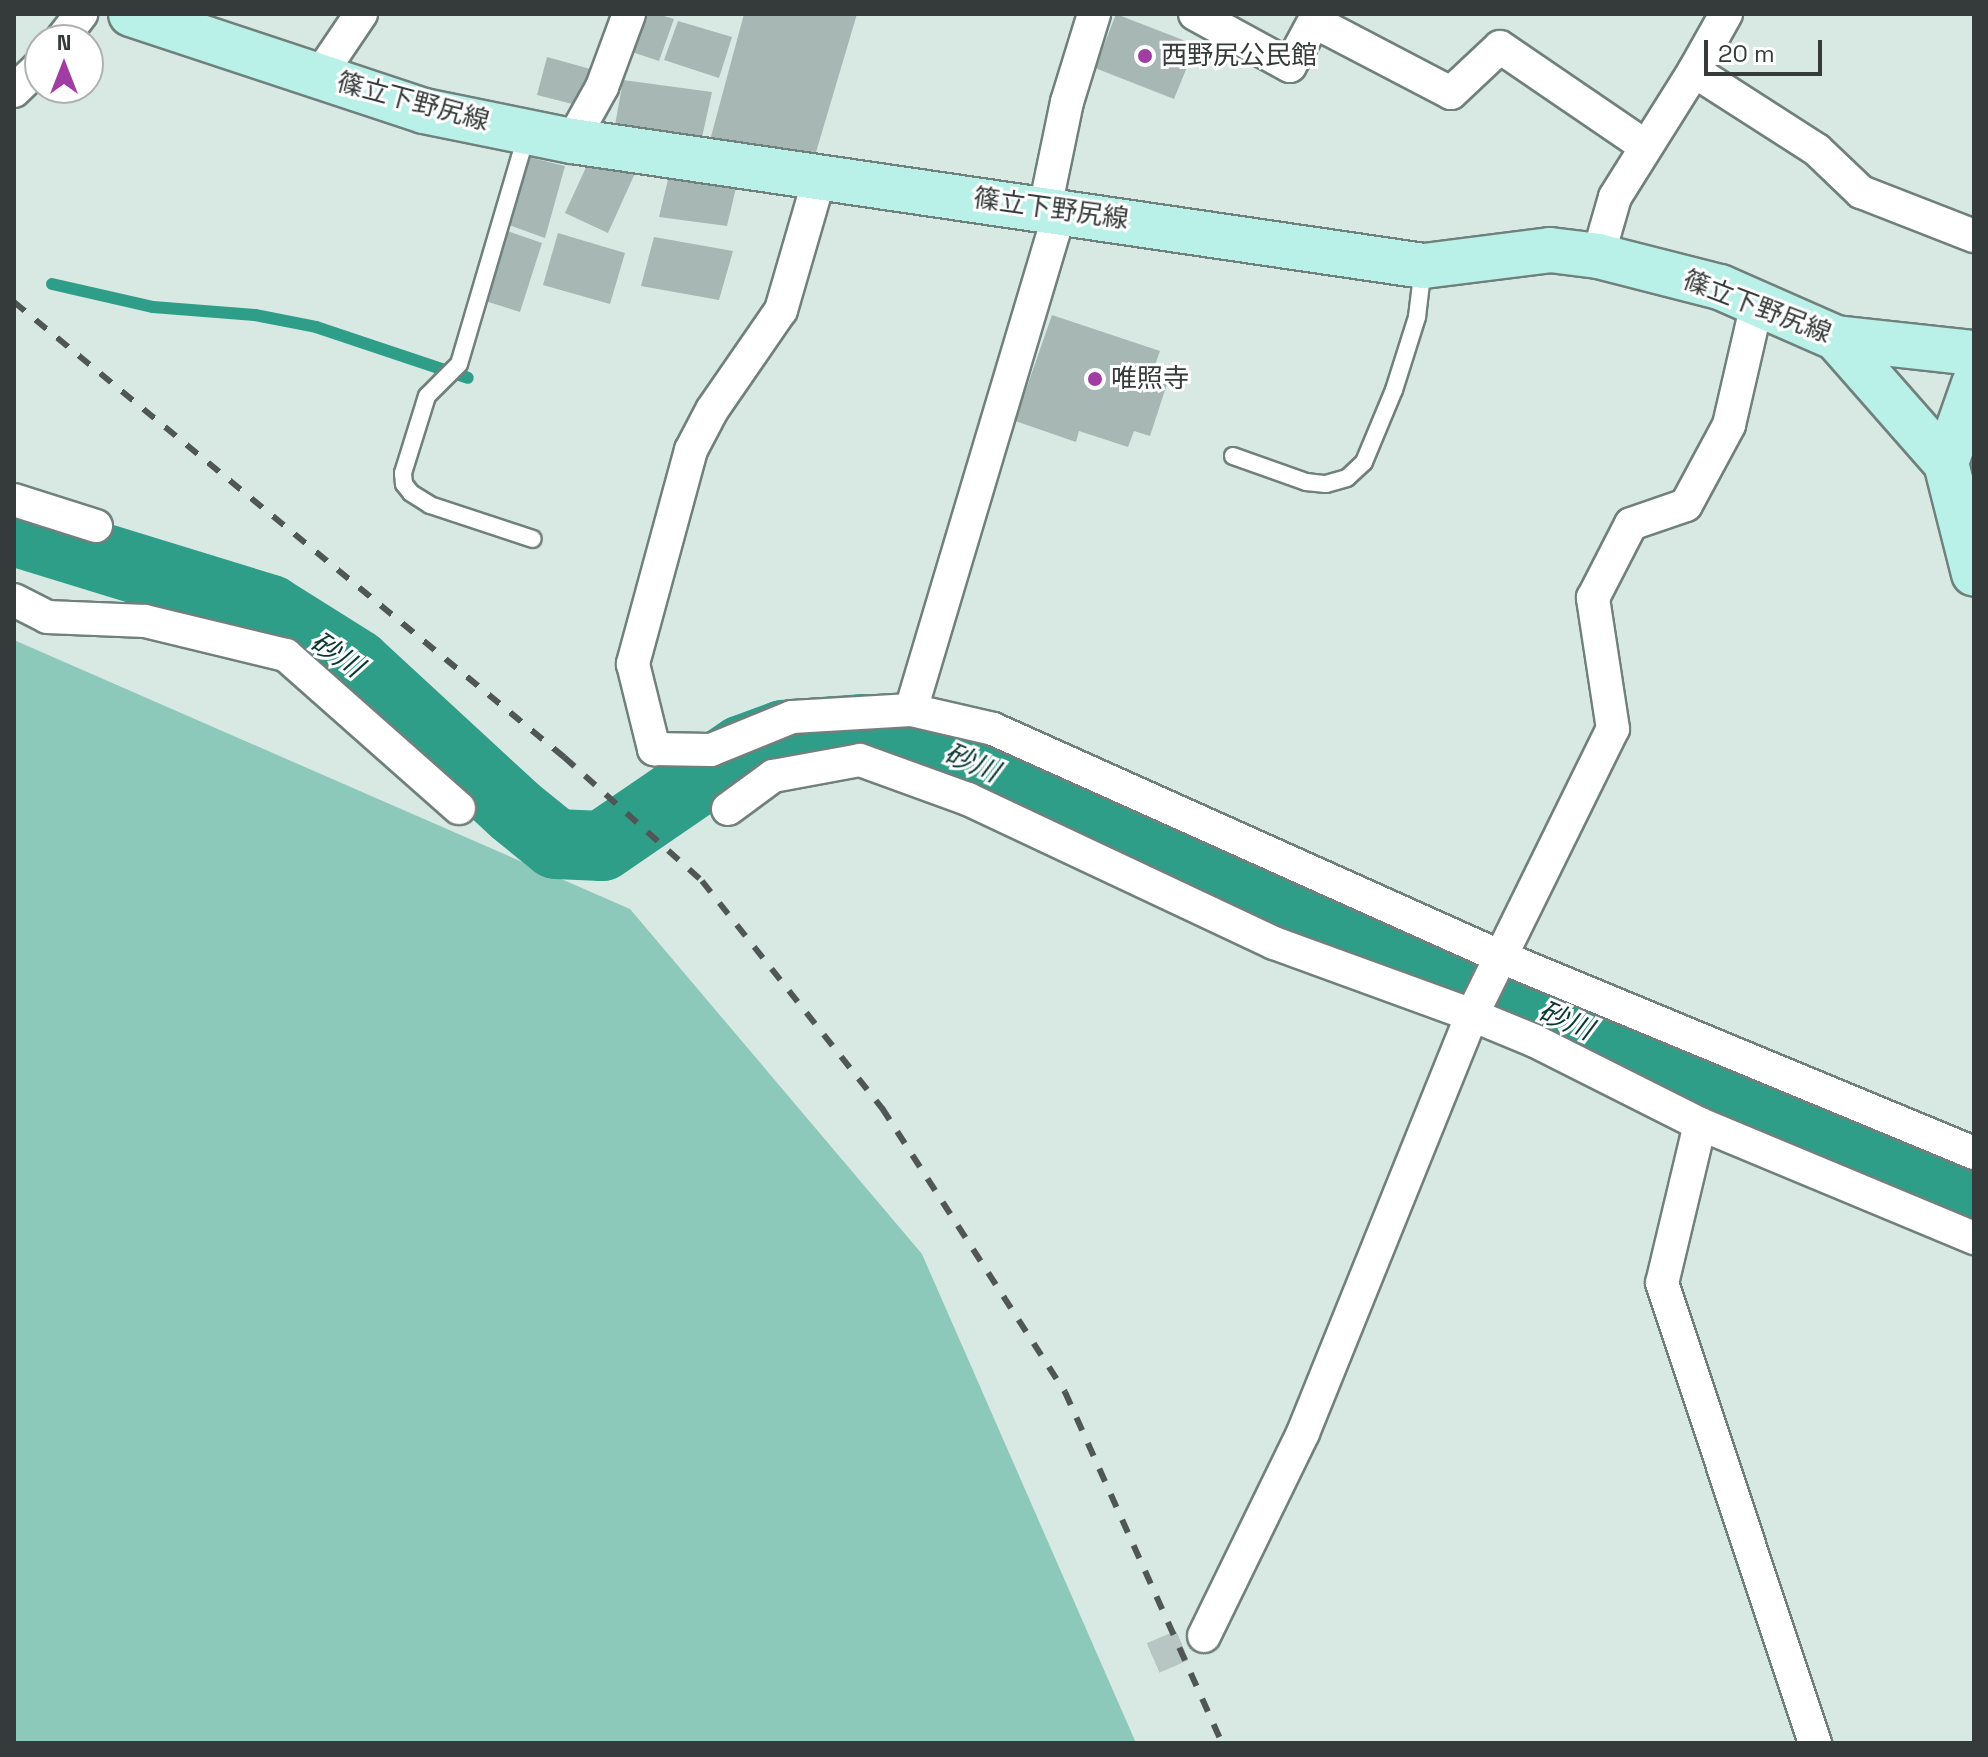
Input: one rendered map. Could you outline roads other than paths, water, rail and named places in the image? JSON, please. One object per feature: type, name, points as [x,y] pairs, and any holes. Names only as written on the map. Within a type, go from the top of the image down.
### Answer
[{"type":"main road","name":"篠立下野尻線","points":[[131,14],[424,111],[572,141],[1424,266],[1501,253],[1550,250],[1598,256],[1720,287],[1836,338],[1974,353]]},
{"type":"main road","points":[[1836,338],[1946,463],[1974,574]]},
{"type":"main road","points":[[1946,463],[1974,384]]},
{"type":"street","points":[[319,76],[361,14]]},
{"type":"street","points":[[572,141],[602,87],[629,14]]},
{"type":"street","points":[[911,710],[1052,209],[1067,102],[1094,14]]},
{"type":"street","points":[[1195,14],[1290,66],[1316,18],[1451,93],[1500,47],[1645,146]]},
{"type":"street","points":[[1598,256],[1615,197],[1726,14]]},
{"type":"street","points":[[1694,71],[1817,150],[1861,192],[1974,236]]},
{"type":"street","points":[[820,176],[781,310],[712,410],[691,450],[633,664],[654,749],[711,750],[792,717],[911,710],[993,729],[1497,964],[1974,1153]]},
{"type":"street","points":[[1204,1636],[1303,1433],[1475,1009],[1613,729],[1593,598],[1631,524],[1686,505],[1729,425],[1757,304]]},
{"type":"street","points":[[14,500],[96,526]]},
{"type":"street","points":[[14,600],[47,617],[145,621],[286,655],[459,808]]},
{"type":"street","points":[[728,809],[773,776],[860,760],[968,799],[1274,943],[1475,1009],[1700,1124],[1974,1238]]},
{"type":"street","points":[[1700,1124],[1662,1283],[1815,1743]]},
{"type":"lane","points":[[527,132],[459,364],[427,396],[403,473],[404,484],[411,493],[430,505],[533,539]]},
{"type":"lane","points":[[1233,456],[1306,482],[1326,484],[1347,478],[1364,462],[1394,390],[1417,317],[1424,266]]},
{"type":"waterway","points":[[52,284],[153,307],[255,315],[316,327],[468,378]]},
{"type":"waterway","name":"砂川","points":[[14,531],[270,610],[356,664],[514,810],[556,844],[602,846],[742,750],[783,735],[862,729],[930,744],[1974,1196]]},
{"type":"tunnel","points":[[1153,1658],[1204,1636]]},
{"type":"railway","points":[[14,302],[564,757],[702,881],[882,1108],[1065,1392],[1222,1743]]},
{"type":"place","name":"西野尻公民館","points":[[1145,56]]},
{"type":"place","name":"唯照寺","points":[[1095,379]]}]
